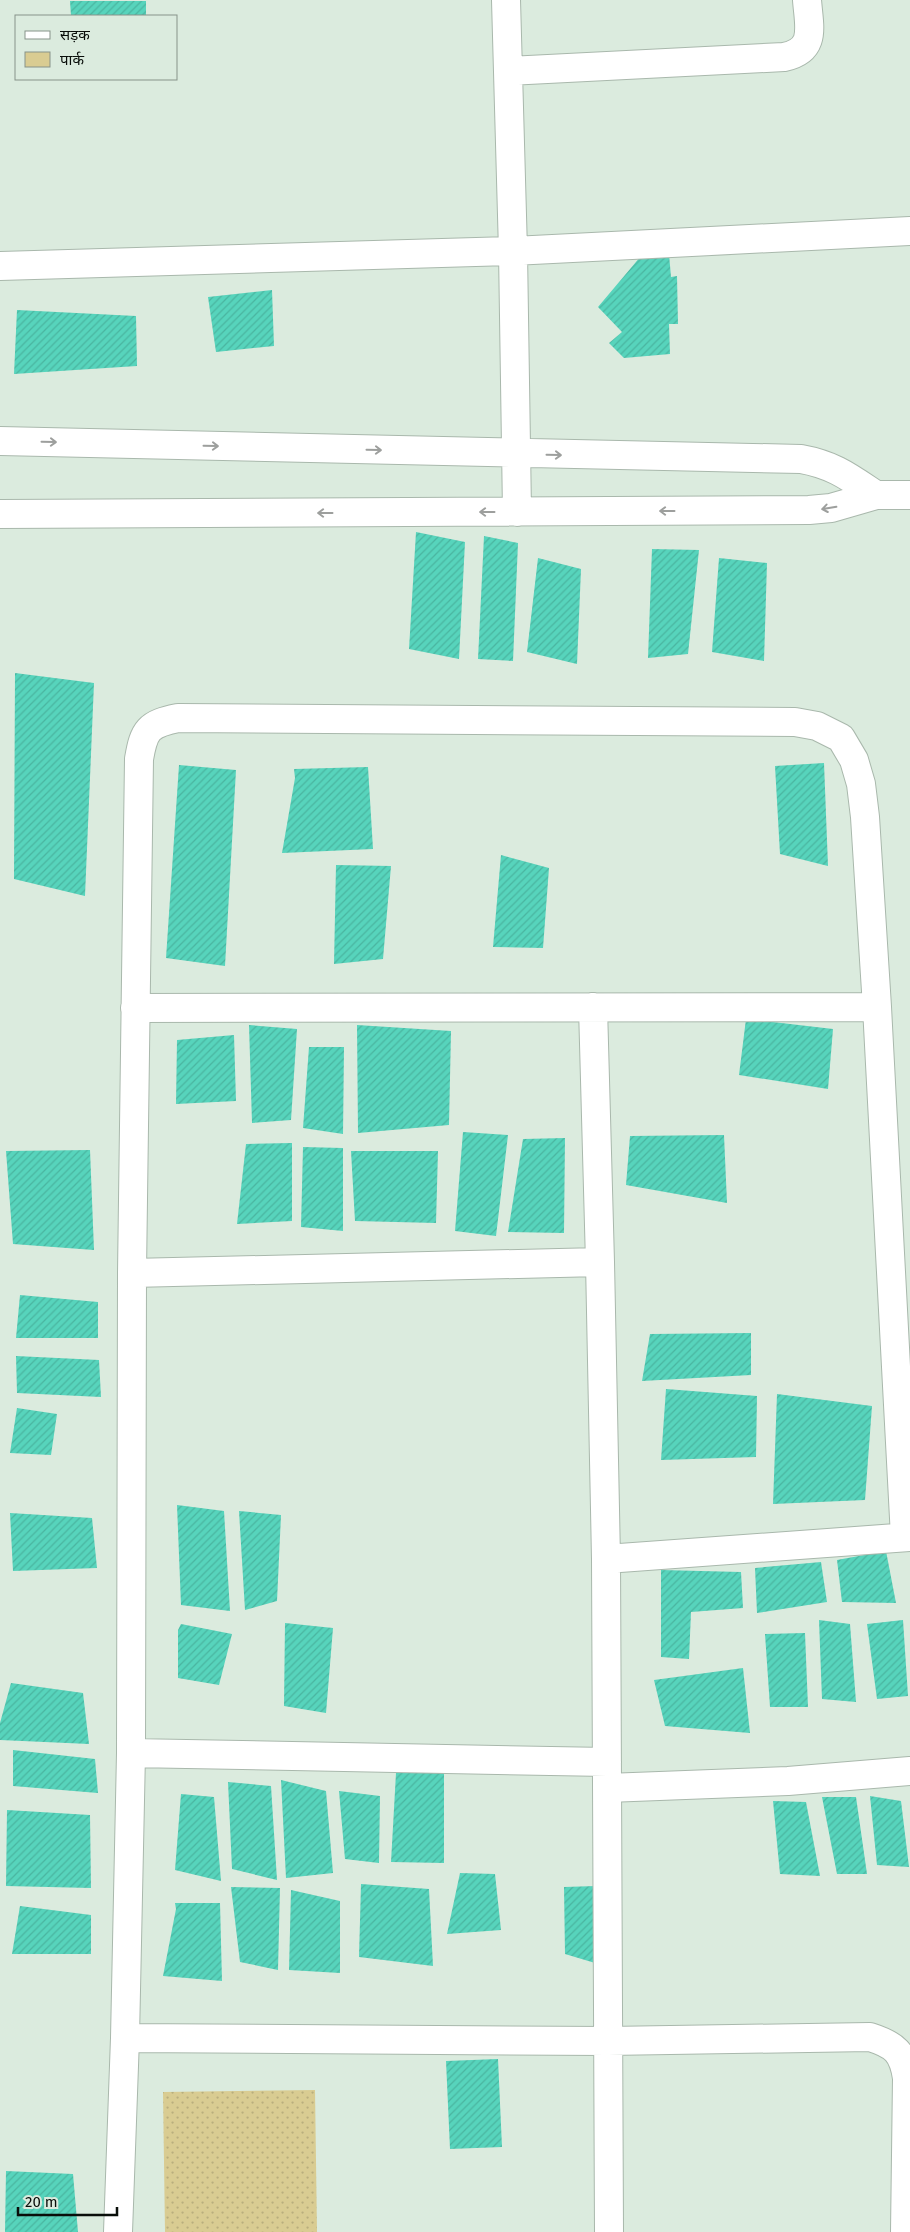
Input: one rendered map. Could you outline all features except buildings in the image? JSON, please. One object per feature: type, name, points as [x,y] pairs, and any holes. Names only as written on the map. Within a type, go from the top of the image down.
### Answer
[{"type":"street","points":[[506,0],[513,251],[517,512]]},
{"type":"street","points":[[508,71],[784,57],[797,54],[803,50],[808,42],[807,0]]},
{"type":"street","points":[[0,266],[513,251],[910,231]]},
{"type":"street","points":[[0,441],[801,459],[822,463],[840,470],[876,495]]},
{"type":"street","points":[[0,514],[809,510],[830,508],[876,495],[910,495]]},
{"type":"street","points":[[118,2232],[125,2038],[131,1753],[132,1273],[138,759],[142,740],[150,728],[159,722],[178,718],[786,722],[817,726],[841,738],[854,760],[865,817],[908,1537],[606,1558]]},
{"type":"street","points":[[593,1007],[606,1558],[609,2232]]},
{"type":"street","points":[[135,1008],[877,1007]]},
{"type":"street","points":[[132,1273],[600,1262]]},
{"type":"street","points":[[131,1753],[607,1775],[788,1781],[910,1771]]},
{"type":"street","points":[[125,2038],[608,2041],[870,2037],[889,2043],[904,2060],[907,2078],[905,2232]]},
{"type":"green space","points":[[315,2090],[317,2232],[165,2232],[163,2092]]}]
